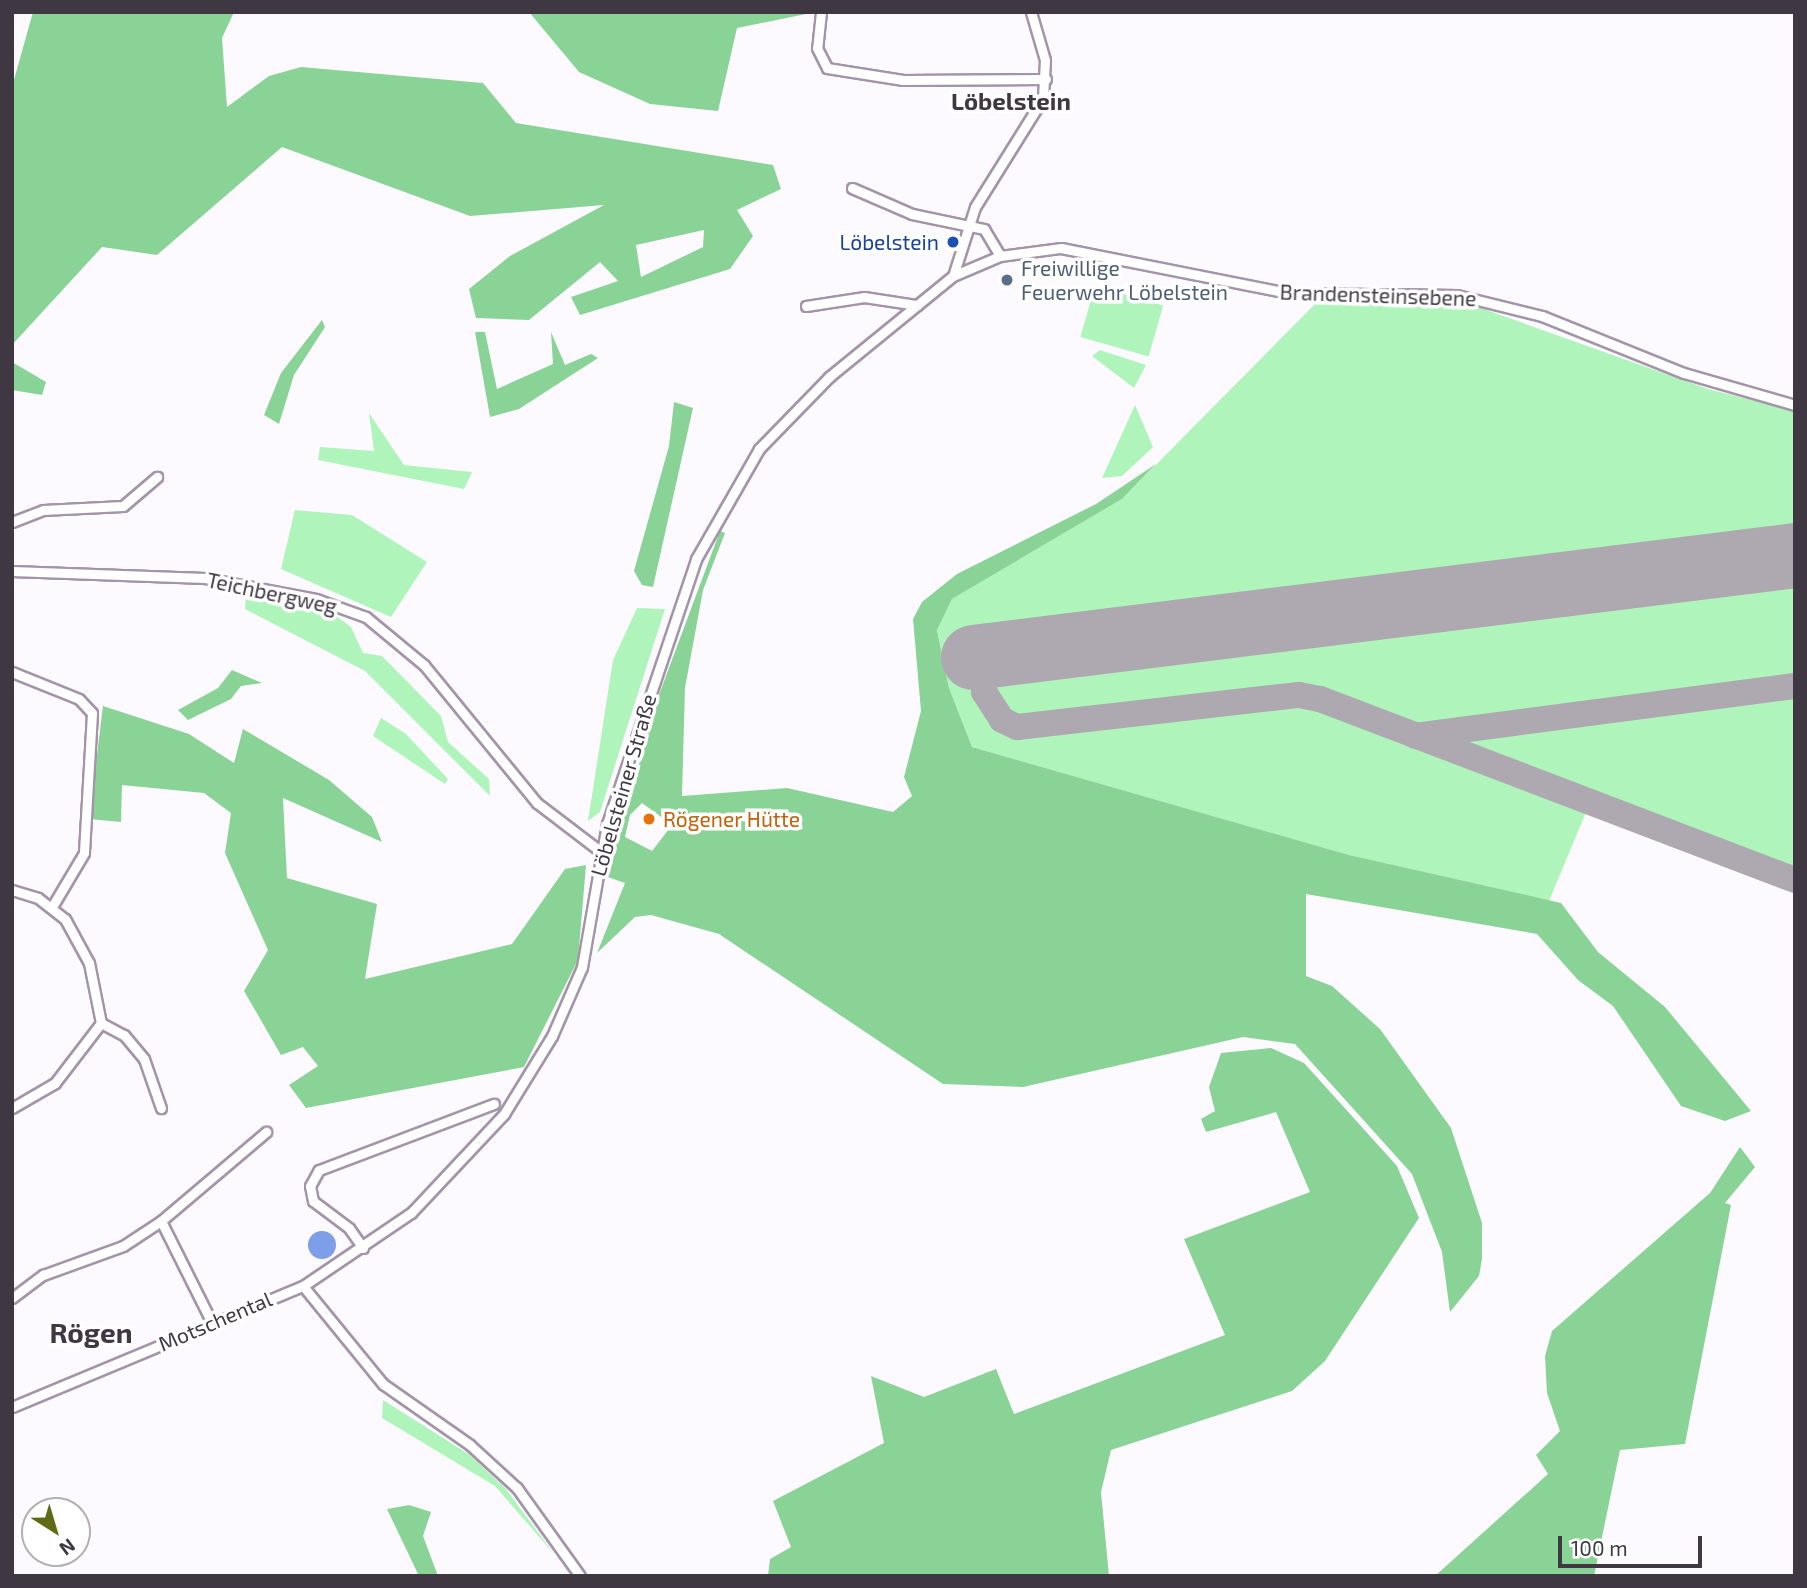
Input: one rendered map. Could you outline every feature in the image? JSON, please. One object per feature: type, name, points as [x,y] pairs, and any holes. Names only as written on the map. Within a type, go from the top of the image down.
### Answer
[{"type":"street","points":[[821,12],[817,48],[827,68],[892,80],[1046,79]]},
{"type":"street","points":[[953,276],[986,188],[1037,111],[1046,79],[1031,12]]},
{"type":"street","points":[[852,188],[912,214],[970,227],[992,235],[1000,256]]},
{"type":"street","name":"Brandensteinsebene","points":[[953,276],[1000,256],[1061,248],[1288,293],[1484,299],[1684,373],[1795,405]]},
{"type":"street","name":"Löbelsteiner Straße","points":[[303,1286],[363,1248],[442,1186],[523,1086],[582,967],[600,851],[684,587],[722,505],[799,406],[953,276]]},
{"type":"street","points":[[806,306],[846,297],[917,305]]},
{"type":"street","points":[[12,522],[43,510],[123,506],[157,477]]},
{"type":"street","name":"Teichbergweg","points":[[12,570],[205,578],[316,598],[366,617],[424,665],[537,803],[600,851]]},
{"type":"street","points":[[12,672],[79,699],[92,713],[84,853],[52,907]]},
{"type":"street","points":[[12,890],[52,907],[85,951],[101,1023],[124,1035],[144,1059],[160,1108]]},
{"type":"street","points":[[12,1108],[55,1083],[101,1023]]},
{"type":"street","points":[[363,1248],[349,1228],[313,1201],[310,1186],[319,1170],[494,1104]]},
{"type":"street","points":[[12,1298],[43,1275],[123,1246],[162,1221],[266,1132]]},
{"type":"street","points":[[162,1221],[212,1323]]},
{"type":"street","points":[[303,1286],[383,1384],[470,1445],[517,1488],[580,1576]]},
{"type":"street","name":"Motschental","points":[[12,1407],[303,1286]]},
{"type":"green space","points":[[33,12],[234,12],[222,38],[227,107],[269,76],[301,67],[483,83],[516,123],[773,165],[781,189],[737,210],[753,236],[730,269],[580,315],[571,297],[618,281],[600,262],[529,320],[476,318],[469,289],[510,256],[604,205],[470,216],[282,147],[157,255],[102,247],[12,345],[12,87]],"holes":[[[704,230],[703,247],[641,277],[636,245]]]},
{"type":"green space","points":[[529,12],[816,12],[737,28],[718,111],[650,104],[579,72]]},
{"type":"green space","points":[[1095,286],[1163,306],[1149,357],[1080,337]]},
{"type":"green space","points":[[1318,301],[1478,307],[1708,389],[1795,411],[1795,876],[1592,798],[1549,901],[1349,855],[972,747],[949,688],[937,629],[952,599],[1122,499]]},
{"type":"green space","points":[[322,320],[325,327],[294,375],[279,424],[264,415],[281,373]]},
{"type":"green space","points":[[475,332],[485,332],[497,389],[553,364],[551,332],[565,365],[591,354],[598,358],[519,409],[490,417]]},
{"type":"green space","points":[[1100,350],[1146,365],[1134,388],[1092,356]]},
{"type":"green space","points":[[12,362],[46,382],[42,395],[12,390]]},
{"type":"green space","points":[[674,402],[693,408],[653,587],[642,585],[634,571],[669,446]]},
{"type":"green space","points":[[1135,405],[1153,447],[1122,476],[1102,478]]},
{"type":"green space","points":[[369,413],[404,465],[472,472],[464,489],[318,460],[320,447],[374,451]]},
{"type":"green space","points":[[1156,464],[1122,499],[952,599],[937,630],[949,688],[972,747],[1349,855],[1561,903],[1598,952],[1665,1007],[1751,1111],[1725,1121],[1681,1106],[1613,1006],[1578,980],[1537,934],[1306,894],[1306,976],[1332,986],[1380,1029],[1451,1128],[1482,1223],[1482,1259],[1479,1276],[1450,1312],[1442,1252],[1412,1174],[1295,1044],[1243,1037],[1023,1087],[943,1084],[719,934],[651,915],[635,917],[597,953],[625,883],[602,875],[614,822],[626,788],[636,784],[644,735],[720,531],[725,533],[703,590],[685,688],[682,796],[787,788],[893,812],[912,796],[904,777],[921,711],[913,619],[922,602],[957,574],[1096,504]],"holes":[[[642,803],[672,825],[652,851],[625,837],[630,815]]]},
{"type":"green space","points":[[295,510],[352,515],[427,562],[391,617],[281,569]]},
{"type":"green space","points":[[246,593],[332,613],[351,627],[363,653],[382,656],[441,716],[448,742],[489,779],[490,796],[365,671],[245,609]]},
{"type":"green space","points":[[637,608],[665,609],[600,812],[588,821],[613,660]]},
{"type":"green space","points":[[232,670],[262,683],[241,686],[231,699],[188,720],[178,710],[218,688]]},
{"type":"green space","points":[[103,706],[189,734],[234,763],[243,729],[329,780],[372,817],[382,842],[283,798],[287,878],[377,904],[365,979],[512,944],[565,869],[586,865],[578,960],[524,1067],[306,1108],[289,1085],[318,1066],[303,1047],[281,1055],[244,991],[268,950],[225,853],[231,813],[204,793],[122,785],[121,822],[89,819]]},
{"type":"green space","points":[[381,718],[406,734],[448,779],[445,784],[373,736]]},
{"type":"green space","points":[[1271,1048],[1304,1063],[1397,1166],[1419,1218],[1325,1361],[1292,1391],[1111,1450],[1101,1492],[1109,1576],[768,1576],[770,1559],[791,1547],[773,1501],[884,1443],[871,1376],[924,1397],[996,1369],[1014,1414],[1225,1335],[1184,1239],[1310,1192],[1276,1112],[1206,1132],[1201,1119],[1215,1111],[1209,1087],[1221,1053]]},
{"type":"green space","points":[[1740,1147],[1755,1167],[1725,1203],[1731,1205],[1685,1444],[1620,1450],[1594,1576],[1435,1576],[1548,1474],[1536,1455],[1560,1431],[1547,1393],[1545,1356],[1552,1331],[1710,1193]]},
{"type":"green space","points":[[383,1400],[470,1455],[506,1489],[554,1554],[495,1486],[382,1418]]},
{"type":"green space","points":[[409,1505],[431,1512],[423,1536],[438,1576],[419,1576],[387,1509]]},
{"type":"water","points":[[322,1231],[332,1235],[336,1245],[332,1255],[322,1259],[312,1255],[308,1245],[312,1235]]},
{"type":"taxiway","points":[[986,656],[984,692],[1002,720],[1017,727],[1299,695],[1320,699],[1795,880]]},
{"type":"taxiway","points":[[1415,736],[1795,686]]},
{"type":"runway","points":[[973,657],[1795,555]]},
{"type":"place","name":"Löbelstein","points":[[953,242]]},
{"type":"place","name":"Freiwillige Feuerwehr Löbelstein","points":[[1007,280]]},
{"type":"place","name":"Rögener Hütte","points":[[649,819]]},
{"type":"district","name":"Löbelstein","points":[[1011,101]]},
{"type":"district","name":"Rögen","points":[[91,1332]]}]
